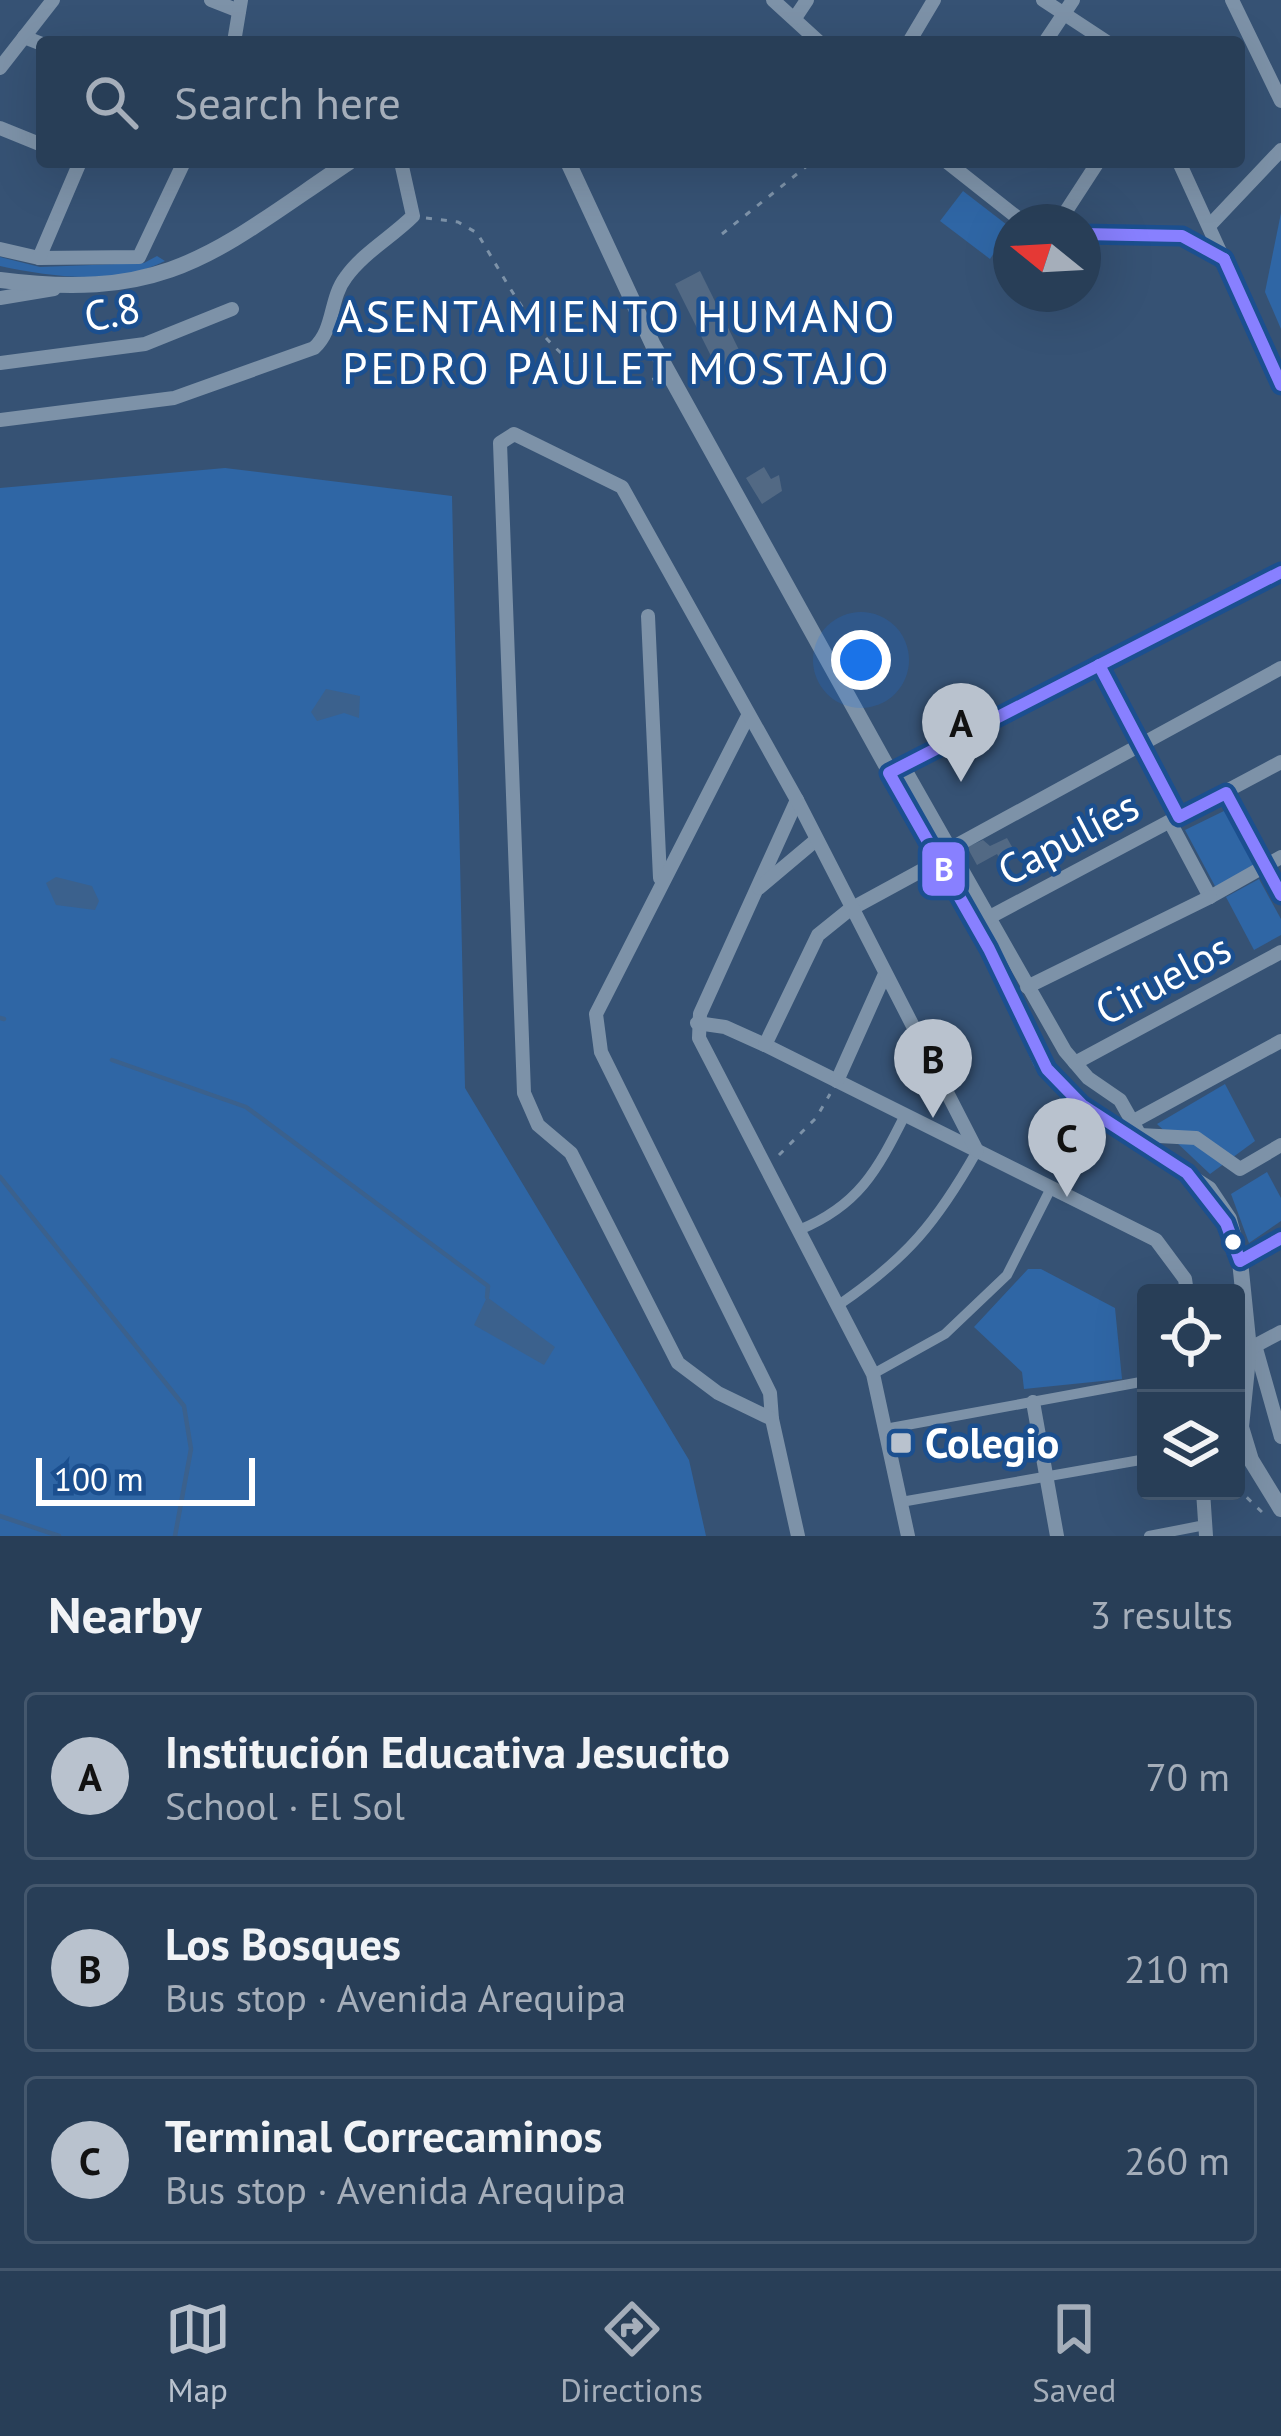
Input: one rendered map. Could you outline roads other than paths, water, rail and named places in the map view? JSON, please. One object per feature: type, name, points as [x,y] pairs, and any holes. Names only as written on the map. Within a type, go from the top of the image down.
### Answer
[{"type":"street","points":[[0,68],[52,0]]},
{"type":"street","points":[[211,0],[240,6],[235,36]]},
{"type":"street","points":[[772,0],[813,36]]},
{"type":"street","points":[[795,18],[807,0]]},
{"type":"street","points":[[913,36],[934,0]]},
{"type":"street","points":[[1043,0],[1066,4],[1101,36]]},
{"type":"street","points":[[1232,0],[1281,100]]},
{"type":"street","points":[[1048,36],[1066,4]]},
{"type":"street","points":[[24,37],[36,42]]},
{"type":"street","points":[[0,128],[36,143]]},
{"type":"street","points":[[1210,225],[1281,150]]},
{"type":"street","points":[[39,258],[77,168]]},
{"type":"street","points":[[0,249],[39,258],[139,257],[181,168]]},
{"type":"street","points":[[0,298],[60,287],[133,282],[179,271],[341,168]]},
{"type":"street","points":[[0,420],[202,390],[314,348],[328,332],[350,271],[413,217],[402,168]]},
{"type":"street","points":[[571,168],[670,376],[944,855],[1041,1061],[1092,1113],[1139,1135],[1209,1189],[1229,1219],[1252,1347],[1280,1432]]},
{"type":"street","points":[[960,168],[1002,204]]},
{"type":"street","points":[[1070,204],[1093,168]]},
{"type":"street","points":[[1182,168],[1281,385]]},
{"type":"street","points":[[1101,234],[1182,236],[1224,259]]},
{"type":"street","points":[[0,280],[60,287]]},
{"type":"street","name":"C.8","points":[[0,363],[145,344],[232,309]]},
{"type":"street","points":[[772,1419],[718,1393],[678,1363],[571,1153],[538,1124],[524,1093],[500,443],[514,434],[622,487],[797,800],[849,910],[977,1151]]},
{"type":"street","points":[[896,770],[1281,572]]},
{"type":"street","points":[[648,616],[660,883]]},
{"type":"street","points":[[1100,665],[1210,897]]},
{"type":"street","points":[[765,1046],[818,935],[849,910],[1139,741],[1281,668]]},
{"type":"street","points":[[748,716],[596,1014],[601,1052],[770,1393],[798,1536]]},
{"type":"street","name":"Capulíes","points":[[988,918],[1281,762]]},
{"type":"street","points":[[1226,793],[1281,895]]},
{"type":"street","points":[[797,800],[698,1023],[699,1038],[873,1374],[908,1536]]},
{"type":"street","points":[[755,891],[816,840]]},
{"type":"street","points":[[944,855],[988,918],[1075,1063],[1120,1100],[1139,1135]]},
{"type":"street","points":[[1027,987],[1281,857]]},
{"type":"street","name":"Ciruelos","points":[[1075,1063],[1281,952]]},
{"type":"street","points":[[837,1081],[884,976]]},
{"type":"street","points":[[698,1023],[725,1027],[1156,1240],[1185,1284]]},
{"type":"street","points":[[1139,1135],[1281,1041]]},
{"type":"street","points":[[799,1230],[837,1215],[878,1168],[905,1115]]},
{"type":"street","points":[[1139,1135],[1196,1138],[1240,1168],[1281,1144]]},
{"type":"street","points":[[840,1304],[896,1265],[947,1203],[977,1151]]},
{"type":"street","points":[[873,1374],[945,1334],[1007,1275],[1051,1188]]},
{"type":"street","points":[[1240,1261],[1281,1238]]},
{"type":"street","points":[[1252,1347],[1281,1332]]},
{"type":"street","points":[[1252,1347],[1241,1427],[1276,1515]]},
{"type":"street","points":[[885,1429],[1137,1384]]},
{"type":"street","points":[[1033,1402],[1058,1536]]},
{"type":"street","points":[[901,1502],[1137,1461]]},
{"type":"street","points":[[1149,1536],[1206,1530],[1204,1500]]},
{"type":"waterway","points":[[0,1018],[4,1019]]},
{"type":"waterway","points":[[112,1060],[246,1107],[488,1286],[487,1297]]},
{"type":"waterway","points":[[0,1177],[184,1406],[191,1449],[175,1536]]},
{"type":"waterway","points":[[0,1516],[59,1536]]},
{"type":"place","name":"Institución Educativa Jesucito","points":[[961,782]]},
{"type":"place","name":"Los Bosques","points":[[933,1118]]},
{"type":"place","name":"Terminal Correcaminos","points":[[1067,1197]]},
{"type":"place","name":"Colegio","points":[[901,1443]]},
{"type":"district","name":"ASENTAMIENTO HUMANO PEDRO PAULET MOSTAJO","points":[[617,342]]}]
